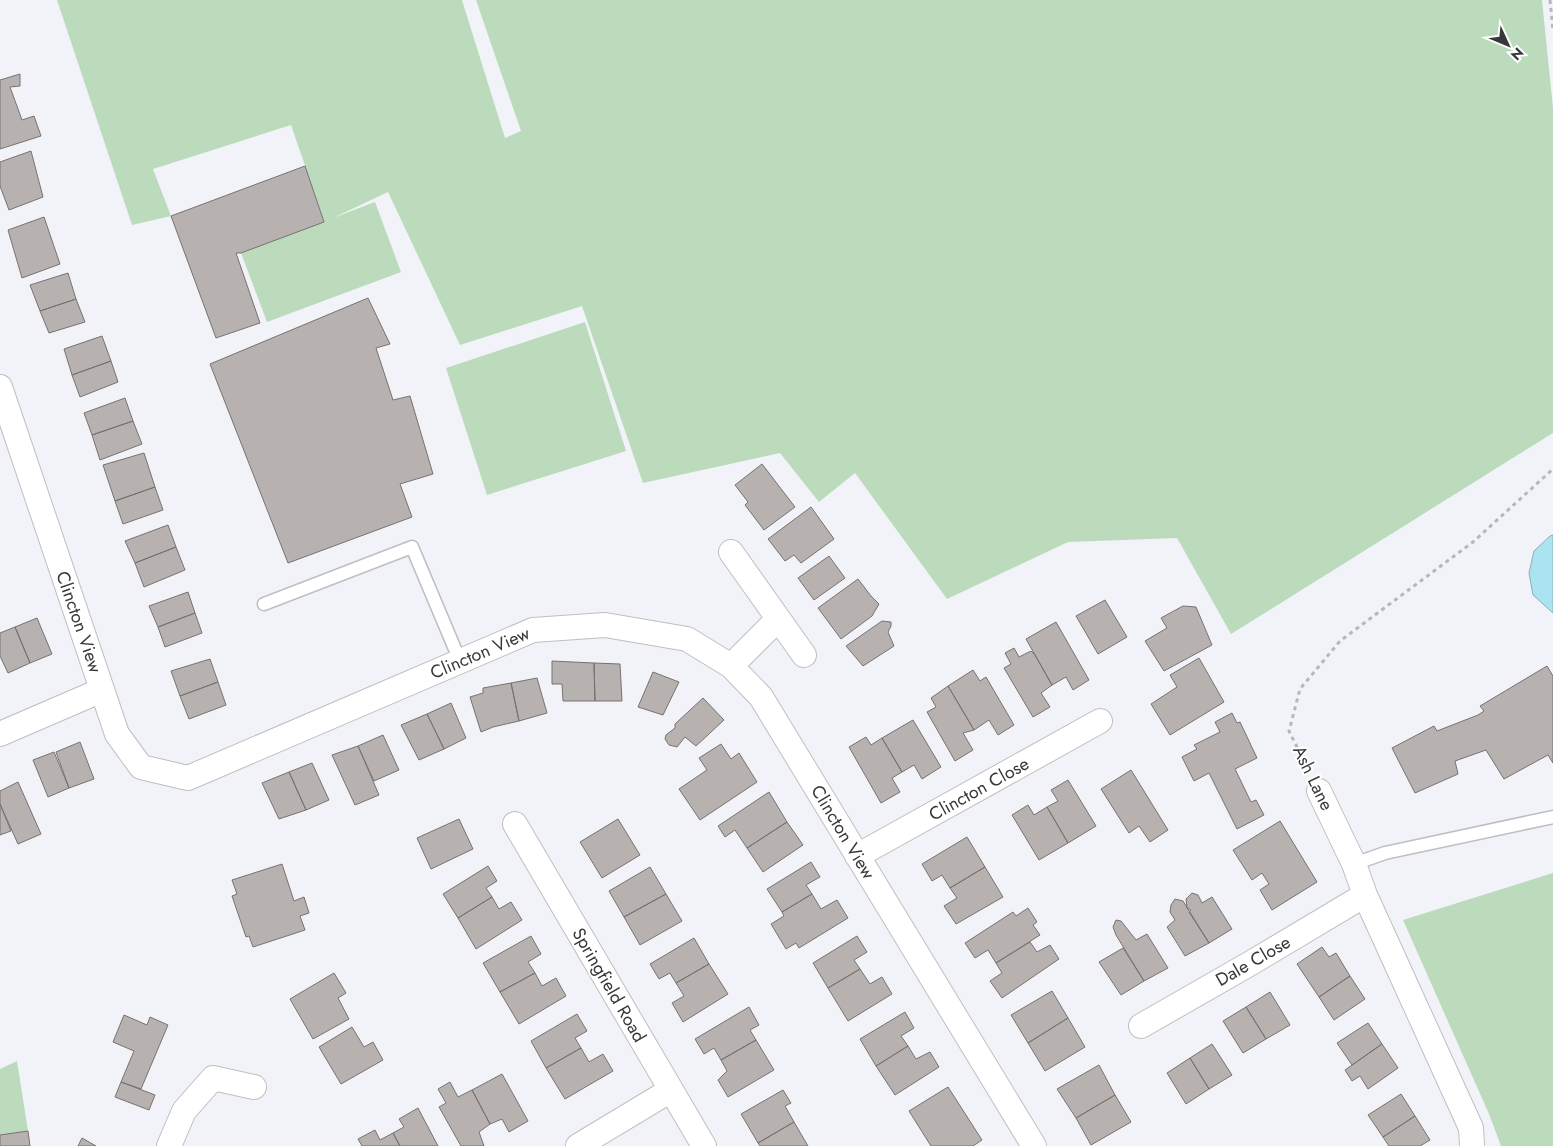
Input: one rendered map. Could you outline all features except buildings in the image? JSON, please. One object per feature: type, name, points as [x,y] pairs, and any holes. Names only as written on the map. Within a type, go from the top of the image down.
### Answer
[{"type":"street","name":"Clincton View","points":[[0,387],[7,432],[117,734],[142,767],[188,778],[533,630],[605,626],[687,639],[732,666],[762,697],[1034,1146]]},
{"type":"street","points":[[731,552],[804,655]]},
{"type":"street","points":[[732,666],[778,619]]},
{"type":"street","points":[[0,734],[102,690]]},
{"type":"street","name":"Clincton Close","points":[[857,856],[1100,721]]},
{"type":"street","name":"Ash Lane","points":[[1319,791],[1354,864],[1365,895],[1470,1128],[1472,1146]]},
{"type":"street","name":"Springfield Road","points":[[515,824],[704,1146]]},
{"type":"street","name":"Dale Close","points":[[1141,1026],[1365,895]]},
{"type":"street","points":[[169,1146],[184,1111],[213,1078],[254,1087]]},
{"type":"street","points":[[578,1146],[671,1090]]},
{"type":"lane","points":[[264,604],[412,547],[460,661]]},
{"type":"lane","points":[[1354,864],[1385,853],[1553,817]]},
{"type":"path","points":[[1550,0],[1553,30]]},
{"type":"path","name":"Ash Lane","points":[[1319,791],[1289,732],[1300,690],[1340,641],[1473,542],[1553,470]]},
{"type":"green space","points":[[57,0],[462,0],[505,138],[521,131],[476,0],[1542,0],[1553,108],[1553,433],[1231,634],[1177,538],[1068,542],[947,599],[855,473],[819,502],[780,453],[643,483],[582,306],[460,345],[388,192],[333,218],[375,202],[401,272],[267,322],[241,253],[324,221],[291,125],[153,169],[171,216],[132,225]]},
{"type":"green space","points":[[585,322],[626,451],[487,495],[446,368]]},
{"type":"green space","points":[[1553,873],[1553,1146],[1501,1146],[1489,1114],[1403,920]]},
{"type":"green space","points":[[17,1061],[28,1131],[0,1135],[0,1069]]},
{"type":"water","points":[[1553,535],[1553,613],[1533,595],[1529,573],[1534,551]]}]
